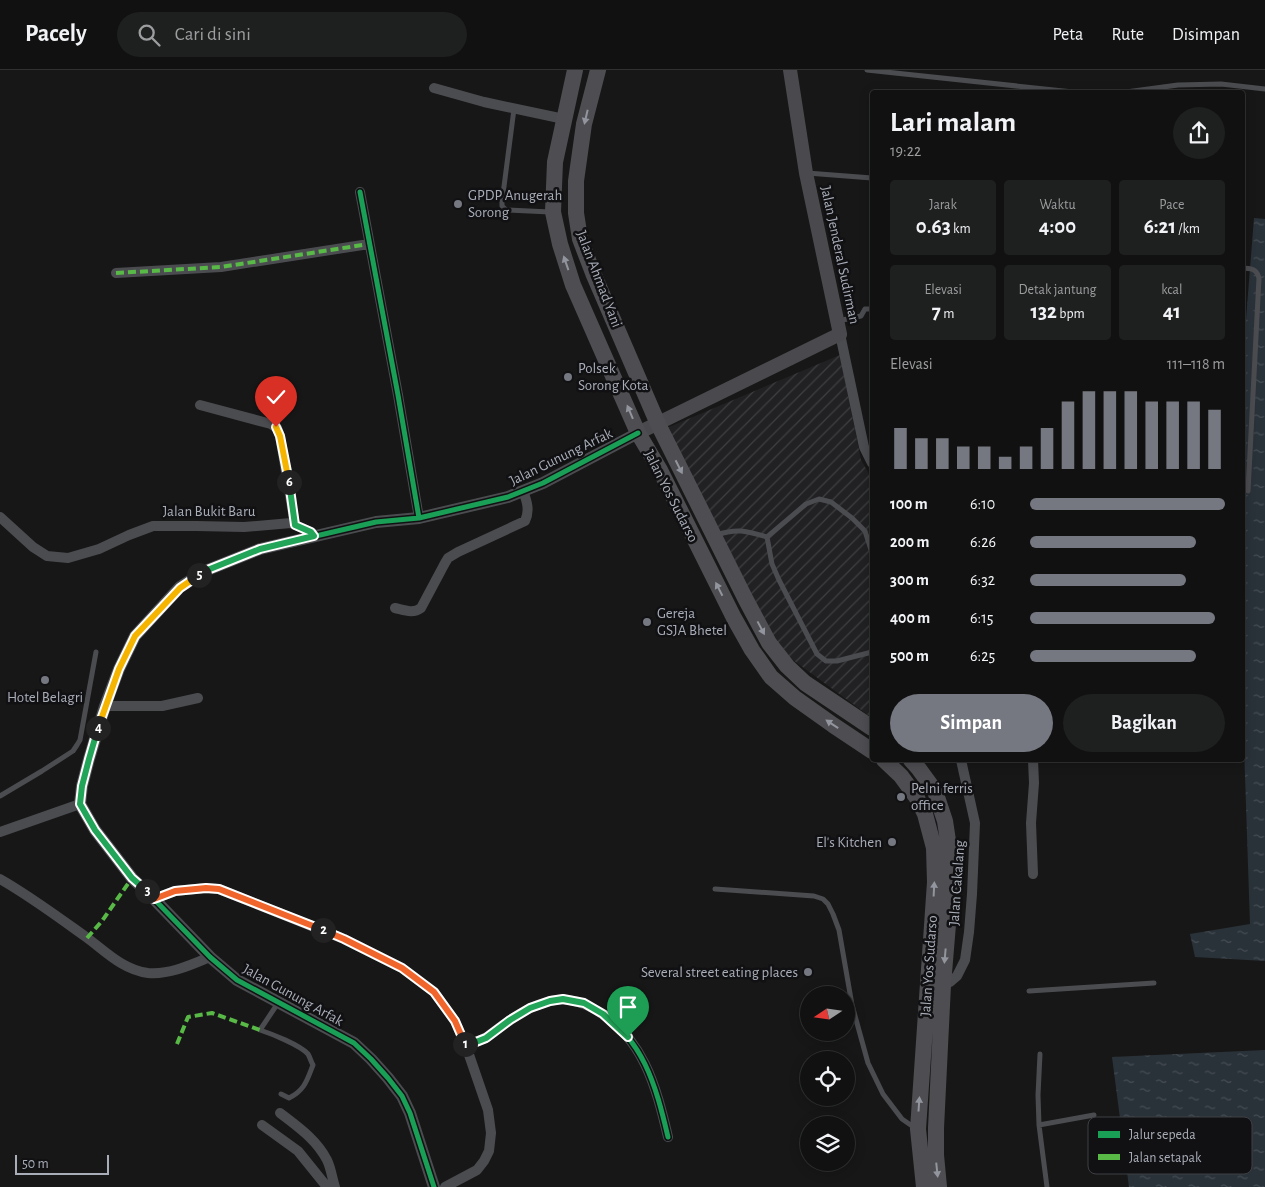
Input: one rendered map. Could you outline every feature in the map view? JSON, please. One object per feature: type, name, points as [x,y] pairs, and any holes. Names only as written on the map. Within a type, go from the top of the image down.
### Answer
[{"type":"highway","name":"Jalan Yos Sudarso","points":[[575,70],[555,162],[553,212],[560,244],[574,284],[638,433],[660,470],[734,618],[770,677],[795,698],[870,750]]},
{"type":"highway","name":"Jalan Ahmad Yani","points":[[598,70],[584,124],[576,180],[576,213],[580,239],[658,424]]},
{"type":"highway","name":"Jalan Yos Sudarso","points":[[658,424],[769,643],[787,666],[806,683],[870,727]]},
{"type":"highway","name":"Jalan Yos Sudarso","points":[[886,762],[901,776],[917,798],[925,814],[934,848],[936,1155],[939,1187]]},
{"type":"highway","name":"Jalan Yos Sudarso","points":[[913,762],[935,791],[945,821],[950,854],[949,912],[936,985],[918,1129],[924,1187]]},
{"type":"main road","name":"Jalan Jenderal Sudirman","points":[[658,424],[839,328],[806,173],[790,70]]},
{"type":"main road","name":"Jalan Gunung Arfak","points":[[638,433],[658,424]]},
{"type":"street","points":[[434,88],[484,102],[564,119]]},
{"type":"street","points":[[360,192],[419,518]]},
{"type":"street","points":[[116,273],[221,267],[370,244]]},
{"type":"street","points":[[839,328],[864,447],[870,460]]},
{"type":"street","points":[[200,406],[271,424],[277,428],[295,525]]},
{"type":"street","name":"Jalan Gunung Arfak","points":[[434,1187],[410,1112],[402,1096],[371,1059],[354,1043],[237,980],[210,957],[132,878],[95,830],[80,804],[82,786],[89,759],[105,706],[119,669],[135,636],[180,588],[205,571],[260,549],[376,522],[419,518],[508,498],[543,483],[638,433]]},
{"type":"street","points":[[395,608],[413,612],[419,610],[448,558],[525,521],[528,507],[523,491]]},
{"type":"street","name":"Jalan Bukit Baru","points":[[0,517],[33,547],[46,556],[68,558],[99,550],[129,535],[153,526],[244,527],[291,523],[311,532],[314,536]]},
{"type":"street","points":[[105,706],[162,706],[198,698]]},
{"type":"street","name":"Jalan Cakalang","points":[[936,985],[950,982],[957,976],[965,960],[972,894],[975,822],[961,762]]},
{"type":"street","points":[[1033,762],[1034,783],[1031,823],[1033,874]]},
{"type":"street","points":[[0,832],[80,804]]},
{"type":"street","points":[[0,880],[13,886],[120,963],[136,971],[150,973],[166,972],[210,957]]},
{"type":"street","points":[[154,899],[175,891],[206,888],[219,889],[344,939],[402,968],[434,992],[455,1021],[466,1046],[488,1110],[491,1133],[490,1151],[477,1170],[445,1187]]},
{"type":"street","points":[[466,1046],[486,1038],[530,1008],[563,999],[584,1003],[603,1014],[628,1037],[638,1050],[659,1099],[668,1136]]},
{"type":"street","points":[[280,1113],[316,1142],[328,1162],[335,1187]]},
{"type":"street","points":[[262,1125],[298,1151],[328,1187]]},
{"type":"lane","points":[[868,70],[1054,90]]},
{"type":"lane","points":[[1141,90],[1178,85],[1221,84],[1265,89]]},
{"type":"lane","points":[[514,109],[502,206],[506,210],[553,212]]},
{"type":"lane","points":[[806,173],[870,178]]},
{"type":"lane","points":[[1245,269],[1256,271],[1259,278],[1248,491],[1245,490]]},
{"type":"lane","points":[[839,328],[862,315],[866,309],[870,309]]},
{"type":"lane","points":[[767,538],[806,504],[819,499],[831,502],[865,531],[870,547]]},
{"type":"lane","points":[[714,536],[730,531],[744,531],[767,538]]},
{"type":"lane","points":[[767,538],[772,564],[779,580],[818,654],[826,661],[837,661],[870,653]]},
{"type":"lane","points":[[0,796],[42,772],[73,751],[80,740],[96,652]]},
{"type":"lane","points":[[714,889],[814,896],[823,899],[828,904],[839,930],[852,1004],[868,1063],[883,1094],[902,1119],[918,1129]]},
{"type":"lane","points":[[1029,991],[1154,983]]},
{"type":"lane","points":[[278,1003],[260,1030],[299,1048],[308,1054],[313,1065],[304,1087],[297,1094],[289,1098],[282,1094]]},
{"type":"lane","points":[[1040,1054],[1039,1125],[1047,1187]]},
{"type":"lane","points":[[1039,1125],[1094,1115]]},
{"type":"shaded area","points":[[840,355],[861,460],[870,476],[870,717],[778,649],[662,430]]},
{"type":"water","points":[[1254,218],[1265,219],[1265,961],[1195,957],[1190,934],[1250,924],[1245,762],[1245,332]]},
{"type":"water","points":[[1265,1050],[1265,1187],[1129,1187],[1127,1174],[1252,1174],[1252,1117],[1120,1117],[1112,1057]]},
{"type":"marked path","points":[[116,273],[221,267],[369,244]]},
{"type":"marked path","points":[[87,938],[102,921],[132,878]]},
{"type":"marked path","points":[[177,1044],[188,1017],[212,1013],[260,1030]]},
{"type":"cycle path","points":[[360,192],[419,518]]},
{"type":"cycle path","points":[[434,1187],[410,1113],[402,1096],[371,1059],[354,1043],[237,980],[210,957],[132,878],[95,830],[80,804],[82,786],[89,759],[105,706],[119,669],[135,636],[180,587],[205,571],[260,549],[376,522],[419,518],[508,497],[543,483],[638,433]]},
{"type":"cycle path","points":[[466,1046],[487,1037],[518,1015],[544,1003],[567,1000],[589,1006],[611,1020],[625,1033],[636,1048],[652,1081],[668,1137]]},
{"type":"place","name":"GPDP Anugerah Sorong","points":[[458,204]]},
{"type":"place","name":"Polsek Sorong Kota","points":[[568,377]]},
{"type":"place","name":"Gereja GSJA Bhetel","points":[[647,622]]},
{"type":"place","name":"Hotel Belagri","points":[[45,680]]},
{"type":"place","name":"Pelni ferris office","points":[[901,797]]},
{"type":"place","name":"El's Kitchen","points":[[892,842]]},
{"type":"place","name":"Several street eating places","points":[[808,972]]},
{"type":"route","points":[[276,427],[280,436],[295,525],[311,532],[314,536],[260,549],[205,571],[180,588],[135,636],[119,669],[105,706],[82,786],[80,804],[95,830],[132,878],[154,899],[175,891],[206,888],[219,889],[344,939],[402,968],[434,992],[455,1021],[466,1046],[486,1038],[530,1008],[563,999],[584,1003],[603,1014],[628,1037]]}]
